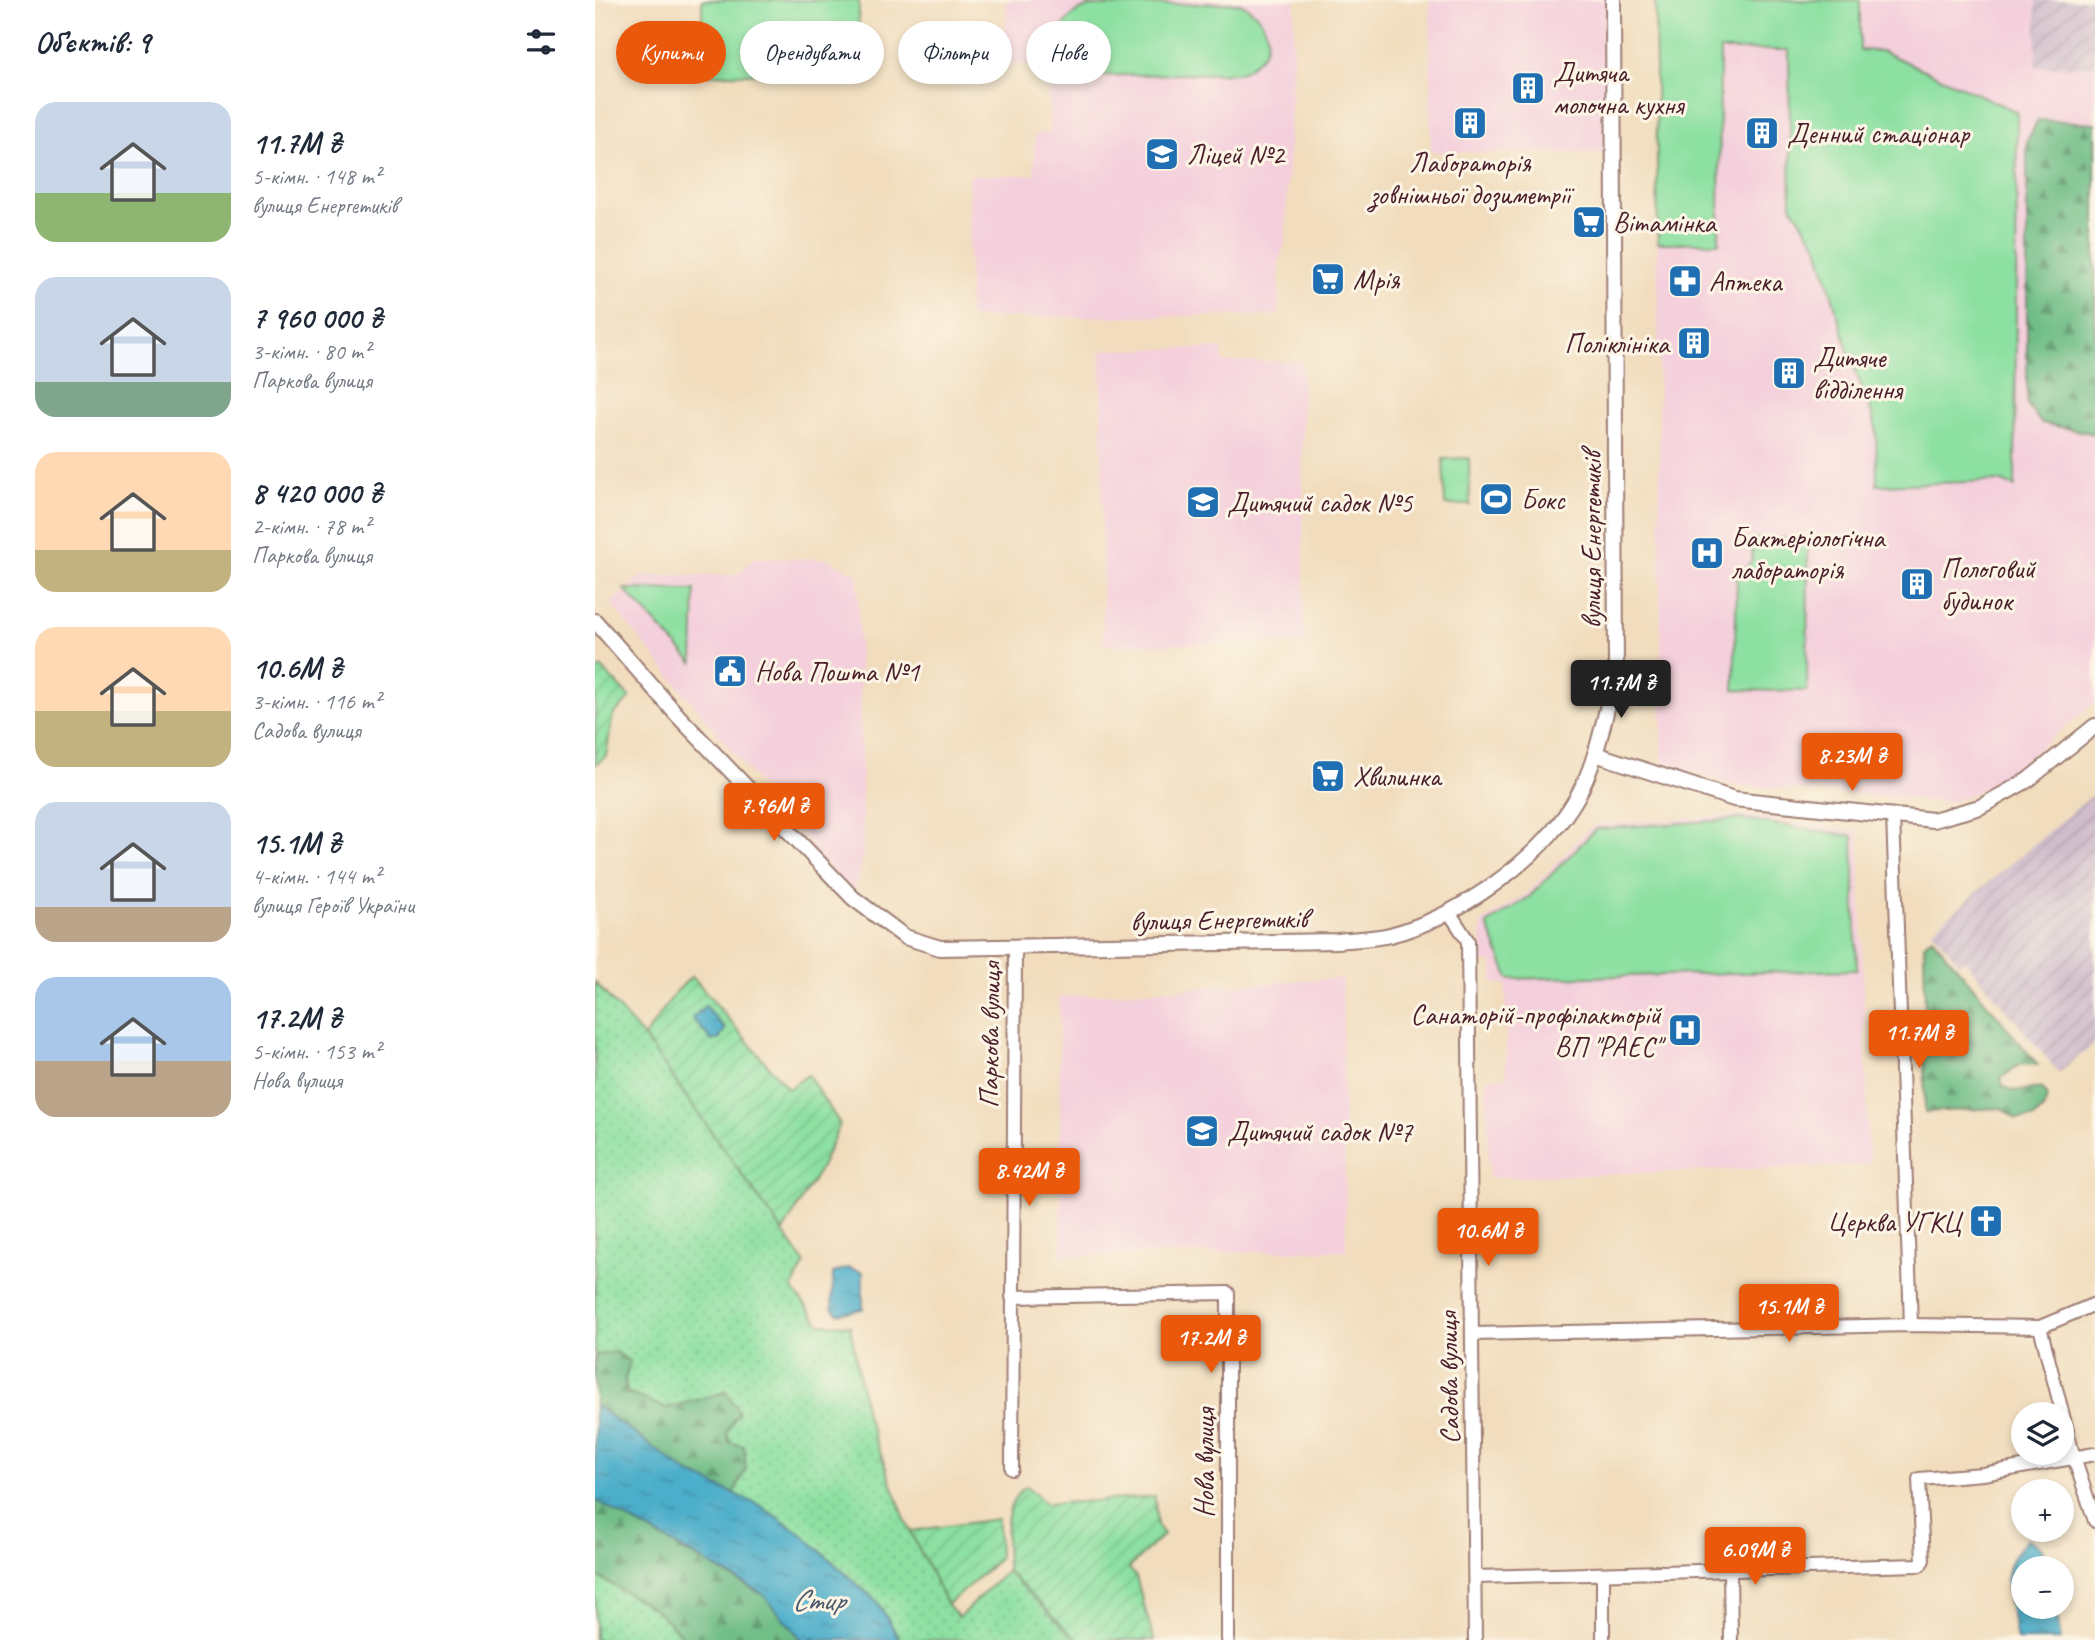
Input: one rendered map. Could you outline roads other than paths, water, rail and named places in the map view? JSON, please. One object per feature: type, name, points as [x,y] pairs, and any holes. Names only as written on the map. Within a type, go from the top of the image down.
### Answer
[{"type":"street","name":"вулиця Енергетиків","points":[[1015,947],[1337,941],[1390,935],[1449,912],[1490,889],[1532,852],[1576,799],[1594,754],[1616,671],[1613,0]]},
{"type":"street","name":"Паркова вулиця","points":[[595,621],[692,732],[853,898],[876,916],[905,937],[940,948],[1015,947],[1012,1469]]},
{"type":"street","points":[[1594,754],[1734,799],[1933,820],[1980,807],[2028,780],[2095,726]]},
{"type":"street","points":[[1893,815],[1911,1325]]},
{"type":"street","name":"Садова вулиця","points":[[1449,912],[1468,941],[1475,1640]]},
{"type":"street","name":"Нова вулиця","points":[[1012,1297],[1228,1293],[1228,1640]]},
{"type":"street","points":[[1472,1334],[1911,1325],[2040,1327],[2095,1304]]},
{"type":"street","points":[[2040,1327],[2059,1402]]},
{"type":"street","points":[[2095,1454],[2074,1458],[2095,1521]]},
{"type":"street","points":[[1475,1577],[1920,1565],[1923,1560],[1919,1479],[1983,1474],[2034,1465]]},
{"type":"street","points":[[1730,1571],[1731,1640]]},
{"type":"street","points":[[1603,1574],[1603,1640]]},
{"type":"water","points":[[705,1006],[725,1029],[719,1039],[712,1041],[692,1018]]},
{"type":"water","points":[[847,1268],[863,1272],[863,1309],[838,1314],[832,1308],[833,1273]]},
{"type":"water","name":"Стир","points":[[595,1405],[687,1472],[761,1506],[805,1537],[878,1603],[900,1640],[802,1640],[763,1594],[595,1500]]},
{"type":"water","points":[[2025,1542],[2033,1542],[2041,1547],[2045,1556],[2014,1556]]},
{"type":"water","points":[[2011,1562],[2011,1612],[2008,1598],[2007,1574]]},
{"type":"water","points":[[2012,1619],[2058,1619],[2061,1640],[2017,1640]]},
{"type":"place","name":"Дитяча молочна кухня","points":[[1528,88]]},
{"type":"place","name":"Лабораторія зовнішньої дозиметрії","points":[[1470,123]]},
{"type":"place","name":"Денний стаціонар","points":[[1762,133]]},
{"type":"place","name":"Ліцей №2","points":[[1162,154]]},
{"type":"place","name":"Вітамінка","points":[[1589,222]]},
{"type":"place","name":"Мрія","points":[[1328,279]]},
{"type":"place","name":"Аптека","points":[[1685,281]]},
{"type":"place","name":"Поліклініка","points":[[1694,343]]},
{"type":"place","name":"Дитяче відділення","points":[[1789,373]]},
{"type":"place","name":"Бокс","points":[[1496,499]]},
{"type":"place","name":"Дитячий садок №5","points":[[1203,502]]},
{"type":"place","name":"Бактеріологічна лабораторія","points":[[1707,553]]},
{"type":"place","name":"Пологовий будинок","points":[[1917,584]]},
{"type":"place","name":"Нова Пошта №1","points":[[730,671]]},
{"type":"place","name":"Хвилинка","points":[[1328,776]]},
{"type":"place","name":"Санаторій-профілакторій ВП \"РАЕС\"","points":[[1685,1030]]},
{"type":"place","name":"Дитячий садок №7","points":[[1202,1131]]},
{"type":"place","name":"Церква УГКЦ","points":[[1986,1221]]}]
